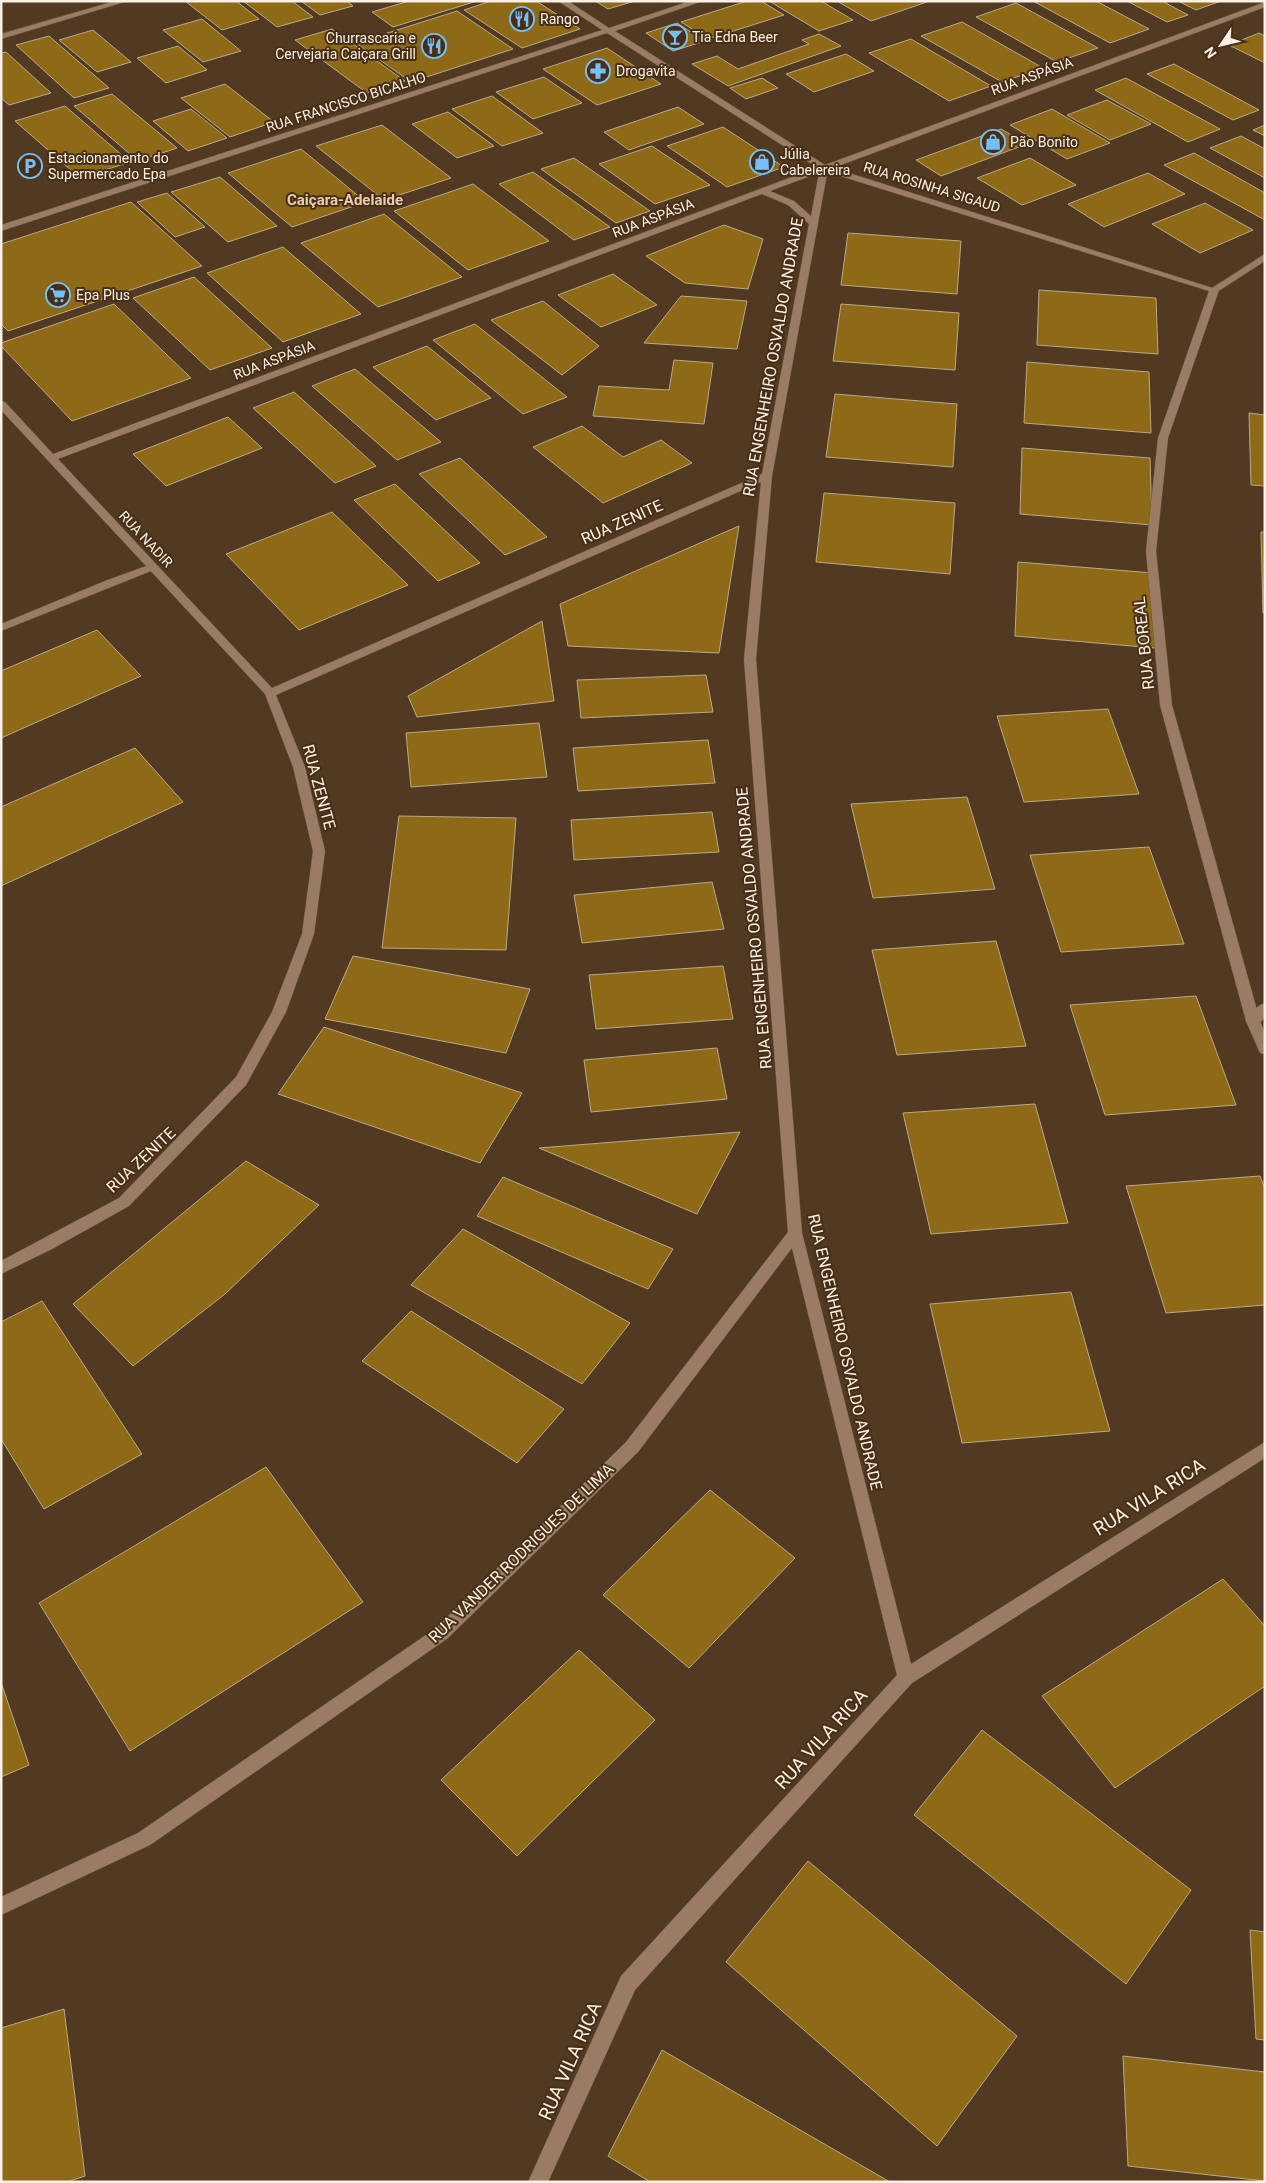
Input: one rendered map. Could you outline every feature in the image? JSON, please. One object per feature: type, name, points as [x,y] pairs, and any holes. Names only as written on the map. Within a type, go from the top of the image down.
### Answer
[{"type":"street","points":[[1,37],[124,1]]},
{"type":"street","name":"RUA ROSINHA SIGAUD","points":[[562,1],[824,168],[1214,290]]},
{"type":"street","name":"RUA FRANCISCO BICALHO","points":[[1,228],[699,1]]},
{"type":"street","name":"RUA ASPÁSIA","points":[[51,458],[1265,4]]},
{"type":"street","name":"RUA ENGENHEIRO OSVALDO ANDRADE","points":[[824,168],[766,476],[750,659],[795,1233],[906,1677]]},
{"type":"street","points":[[762,192],[791,203],[814,224]]},
{"type":"street","points":[[1214,290],[1265,257]]},
{"type":"street","name":"RUA BOREAL","points":[[1214,290],[1163,438],[1151,551],[1166,705],[1254,1021],[1265,1049]]},
{"type":"street","name":"RUA NADIR","points":[[1,404],[270,693]]},
{"type":"street","name":"RUA ZENITE","points":[[1,1268],[124,1202],[241,1081],[279,1012],[308,934],[319,851],[299,767],[270,693],[766,476]]},
{"type":"street","points":[[1,628],[152,567]]},
{"type":"street","points":[[1254,1021],[1265,1008]]},
{"type":"street","name":"RUA VANDER RODRIGUES DE LIMA","points":[[1,1906],[144,1839],[442,1632],[632,1447],[795,1233]]},
{"type":"street","name":"RUA VILA RICA","points":[[538,2182],[628,1982],[906,1677],[1265,1449]]},
{"type":"building","points":[[185,1],[236,1],[259,19],[222,30]]},
{"type":"building","points":[[243,1],[292,1],[313,17],[277,27]]},
{"type":"building","points":[[301,1],[347,1],[353,6],[320,15]]},
{"type":"building","points":[[409,1],[477,1],[393,27],[372,12]]},
{"type":"building","name":"Rango","points":[[491,1],[536,1],[580,29],[522,48],[464,10]]},
{"type":"building","points":[[595,1],[635,1],[608,9]]},
{"type":"building","points":[[747,1],[761,1],[784,15],[708,39],[681,22]]},
{"type":"building","points":[[769,1],[821,1],[853,20],[819,31]]},
{"type":"building","points":[[837,1],[925,1],[927,2],[871,21]]},
{"type":"building","points":[[1033,1],[1096,1],[1149,29],[1110,43]]},
{"type":"building","points":[[1127,1],[1162,1],[1188,15],[1167,22]]},
{"type":"building","points":[[1178,1],[1221,1],[1196,10]]},
{"type":"building","points":[[1016,3],[1098,48],[1057,62],[976,17]]},
{"type":"building","name":"Churrascaria e Cervejaria Caiçara Grill","points":[[457,11],[513,49],[411,82],[356,43]]},
{"type":"building","points":[[202,19],[241,51],[203,62],[163,30]]},
{"type":"building","points":[[962,22],[1043,68],[1002,82],[921,36]]},
{"type":"building","name":"Tia Edna Beer","points":[[677,23],[705,41],[673,51],[646,33]]},
{"type":"building","points":[[332,29],[405,81],[367,93],[295,40]]},
{"type":"building","points":[[93,30],[131,62],[97,72],[59,40]]},
{"type":"building","points":[[1259,33],[1265,36],[1265,63],[1229,45]]},
{"type":"building","points":[[819,34],[841,46],[728,86],[692,64],[717,56],[738,69],[809,44],[802,40]]},
{"type":"building","points":[[49,36],[109,88],[74,98],[16,45]]},
{"type":"building","points":[[911,39],[991,86],[949,101],[869,53]]},
{"type":"building","points":[[178,46],[207,70],[166,83],[137,58]]},
{"type":"building","points":[[607,48],[661,84],[597,105],[543,69]]},
{"type":"building","points":[[6,52],[51,93],[9,105],[1,98],[1,53]]},
{"type":"building","points":[[846,54],[874,71],[814,92],[786,74]]},
{"type":"building","points":[[1174,64],[1259,110],[1233,120],[1147,74]]},
{"type":"building","points":[[544,77],[582,103],[533,119],[496,92]]},
{"type":"building","points":[[762,78],[778,88],[746,99],[730,88]]},
{"type":"building","points":[[1126,78],[1220,129],[1188,142],[1095,90]]},
{"type":"building","points":[[225,84],[274,122],[230,137],[181,98]]},
{"type":"building","points":[[112,94],[177,148],[138,161],[74,106]]},
{"type":"building","points":[[492,96],[543,133],[502,146],[452,109]]},
{"type":"building","points":[[1107,100],[1151,124],[1110,140],[1067,115]]},
{"type":"building","points":[[65,106],[130,162],[80,178],[15,121]]},
{"type":"building","points":[[678,107],[704,124],[629,150],[604,132]]},
{"type":"building","points":[[191,109],[227,138],[188,151],[153,121]]},
{"type":"building","points":[[1052,109],[1110,143],[1067,159],[1010,125]]},
{"type":"building","points":[[448,112],[494,146],[457,158],[412,124]]},
{"type":"building","points":[[382,125],[451,178],[384,200],[316,146]]},
{"type":"building","points":[[1265,125],[1265,136],[1253,130]]},
{"type":"building","points":[[723,127],[784,167],[727,187],[667,146]]},
{"type":"building","points":[[1001,129],[1027,144],[941,176],[916,160]]},
{"type":"building","points":[[1241,136],[1265,149],[1265,178],[1210,148]]},
{"type":"building","points":[[652,146],[710,185],[655,204],[599,164]]},
{"type":"building","points":[[301,149],[366,202],[292,227],[228,173]]},
{"type":"building","points":[[1194,153],[1265,193],[1265,220],[1164,165]]},
{"type":"building","points":[[574,158],[650,211],[616,223],[541,169]]},
{"type":"building","points":[[1030,158],[1076,185],[1022,205],[977,178]]},
{"type":"building","points":[[533,172],[610,227],[574,240],[499,184]]},
{"type":"building","points":[[1148,173],[1185,194],[1104,227],[1068,204]]},
{"type":"building","points":[[220,177],[277,226],[228,242],[171,192]]},
{"type":"building","points":[[473,184],[549,241],[468,270],[394,211]]},
{"type":"building","points":[[167,193],[205,227],[175,237],[137,202]]},
{"type":"building","name":"Epa Plus","points":[[131,202],[202,266],[8,331],[1,324],[1,244]]},
{"type":"building","points":[[1205,203],[1253,230],[1200,253],[1152,224]]},
{"type":"building","points":[[384,214],[462,277],[378,307],[301,243]]},
{"type":"building","points":[[724,225],[763,239],[748,289],[685,283],[646,256]]},
{"type":"building","points":[[848,233],[961,241],[957,294],[841,285]]},
{"type":"building","points":[[283,247],[361,314],[283,342],[207,273]]},
{"type":"building","points":[[613,274],[657,305],[601,327],[558,295]]},
{"type":"building","points":[[194,277],[272,348],[210,370],[133,298]]},
{"type":"building","points":[[1039,290],[1156,298],[1158,354],[1037,345]]},
{"type":"building","points":[[681,296],[747,301],[737,349],[644,343]]},
{"type":"building","points":[[543,301],[599,346],[562,375],[491,320]]},
{"type":"building","points":[[114,304],[191,378],[72,421],[1,346],[1,343]]},
{"type":"building","points":[[841,304],[959,313],[955,370],[833,361]]},
{"type":"building","points":[[475,324],[567,397],[523,414],[433,340]]},
{"type":"building","points":[[427,346],[491,398],[436,420],[373,367]]},
{"type":"building","points":[[674,360],[713,363],[704,424],[593,416],[599,386],[669,390]]},
{"type":"building","points":[[1027,362],[1149,372],[1151,433],[1024,423]]},
{"type":"building","points":[[355,369],[441,442],[397,460],[312,386]]},
{"type":"building","points":[[294,392],[376,466],[335,483],[253,408]]},
{"type":"building","points":[[835,394],[957,404],[953,467],[826,457]]},
{"type":"building","points":[[1249,413],[1265,415],[1265,486],[1251,485]]},
{"type":"building","points":[[228,417],[262,448],[166,486],[133,454]]},
{"type":"building","points":[[582,426],[623,457],[661,440],[692,463],[603,503],[533,447]]},
{"type":"building","points":[[1022,448],[1150,458],[1152,525],[1020,514]]},
{"type":"building","points":[[460,458],[547,537],[505,555],[419,474]]},
{"type":"building","points":[[395,484],[480,563],[438,581],[354,500]]},
{"type":"building","points":[[824,493],[955,503],[950,574],[816,562]]},
{"type":"building","points":[[332,512],[408,585],[299,630],[226,554]]},
{"type":"building","points":[[739,526],[719,653],[568,646],[560,604]]},
{"type":"building","points":[[1261,532],[1265,532],[1265,613],[1263,613]]},
{"type":"building","points":[[1018,562],[1153,573],[1155,648],[1015,636]]},
{"type":"building","points":[[542,621],[554,701],[417,717],[408,696]]},
{"type":"building","points":[[97,630],[141,676],[1,738],[1,671]]},
{"type":"building","points":[[706,675],[713,712],[581,718],[577,680]]},
{"type":"building","points":[[1108,709],[1139,794],[1024,802],[997,716]]},
{"type":"building","points":[[539,723],[547,777],[411,787],[406,733]]},
{"type":"building","points":[[708,740],[715,783],[578,791],[573,748]]},
{"type":"building","points":[[135,748],[183,802],[1,886],[1,807]]},
{"type":"building","points":[[967,797],[995,889],[873,898],[851,804]]},
{"type":"building","points":[[712,812],[719,852],[574,860],[571,820]]},
{"type":"building","points":[[399,816],[516,818],[506,950],[382,948]]},
{"type":"building","points":[[1149,847],[1184,944],[1061,952],[1030,855]]},
{"type":"building","points":[[712,882],[724,929],[582,943],[574,895]]},
{"type":"building","points":[[996,941],[1026,1046],[897,1055],[872,950]]},
{"type":"building","points":[[353,956],[530,989],[506,1053],[325,1019]]},
{"type":"building","points":[[723,966],[733,1019],[596,1029],[589,975]]},
{"type":"building","points":[[1196,996],[1236,1105],[1105,1115],[1070,1005]]},
{"type":"building","points":[[324,1027],[522,1093],[480,1163],[278,1094]]},
{"type":"building","points":[[717,1048],[727,1099],[591,1112],[584,1060]]},
{"type":"building","points":[[1035,1104],[1068,1223],[931,1234],[903,1113]]},
{"type":"building","points":[[740,1132],[697,1214],[539,1148]]},
{"type":"building","points":[[246,1161],[319,1205],[225,1294],[133,1366],[73,1304]]},
{"type":"building","points":[[1260,1176],[1265,1189],[1265,1305],[1166,1313],[1126,1186]]},
{"type":"building","points":[[503,1177],[673,1249],[648,1289],[477,1216]]},
{"type":"building","points":[[463,1229],[630,1323],[582,1384],[411,1285]]},
{"type":"building","points":[[1071,1292],[1110,1431],[962,1443],[930,1304]]},
{"type":"building","points":[[42,1301],[142,1454],[44,1509],[1,1439],[1,1322]]},
{"type":"building","points":[[411,1311],[564,1409],[517,1463],[362,1361]]},
{"type":"building","points":[[266,1467],[363,1602],[130,1751],[39,1603]]},
{"type":"building","points":[[710,1490],[795,1558],[689,1668],[603,1595]]},
{"type":"building","points":[[1223,1579],[1265,1626],[1265,1686],[1115,1788],[1042,1696]]},
{"type":"building","points":[[579,1650],[655,1720],[517,1856],[441,1780]]},
{"type":"building","points":[[1,1682],[29,1765],[1,1777]]},
{"type":"building","points":[[982,1730],[1191,1890],[1126,1984],[914,1815]]},
{"type":"building","points":[[808,1861],[1017,2036],[937,2146],[726,1962]]},
{"type":"building","points":[[1250,1930],[1265,1932],[1265,2040],[1256,2039]]},
{"type":"building","points":[[64,2009],[85,2176],[67,2182],[1,2182],[1,2028]]},
{"type":"building","points":[[662,2050],[890,2182],[650,2182],[608,2156]]},
{"type":"building","points":[[1123,2056],[1265,2072],[1265,2181],[1128,2166]]},
{"type":"place","name":"Rango","points":[[522,19]]},
{"type":"place","name":"Tia Edna Beer","points":[[675,37]]},
{"type":"place","name":"Churrascaria e Cervejaria Caiçara Grill","points":[[434,46]]},
{"type":"place","name":"Drogavita","points":[[598,71]]},
{"type":"place","name":"Pão Bonito","points":[[993,142]]},
{"type":"place","name":"Júlia Cabelereira","points":[[762,162]]},
{"type":"place","name":"Estacionamento do Supermercado Epa","points":[[30,166]]},
{"type":"place","name":"Epa Plus","points":[[58,295]]},
{"type":"district","name":"Caiçara-Adelaide","points":[[345,200]]}]
